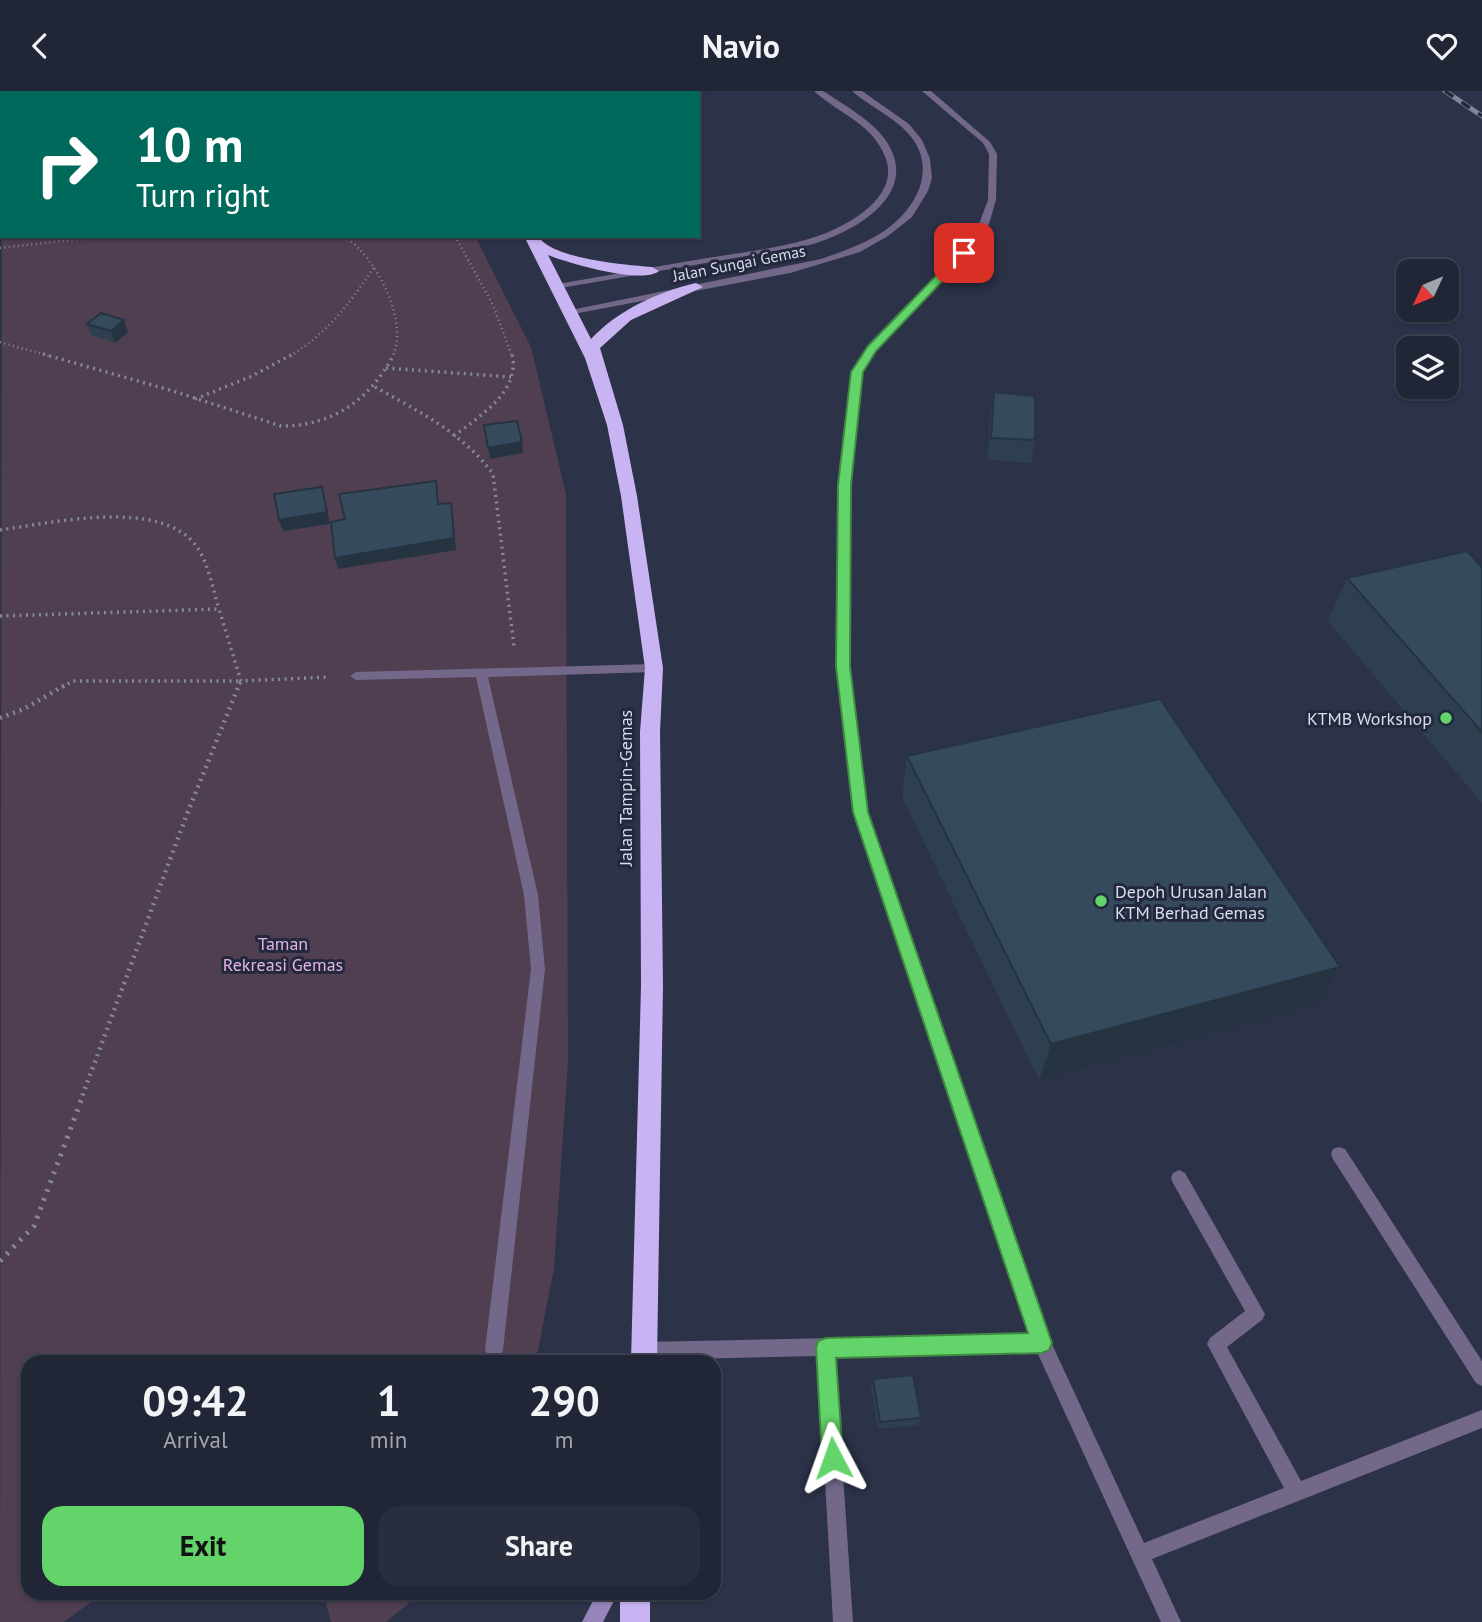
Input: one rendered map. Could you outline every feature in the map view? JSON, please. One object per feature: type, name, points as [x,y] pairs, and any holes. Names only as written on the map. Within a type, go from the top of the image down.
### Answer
[{"type":"highway","points":[[533,240],[557,256],[576,262],[652,271]]},
{"type":"highway","name":"Jalan Tampin-Gemas","points":[[533,240],[593,358],[615,425],[629,495],[654,668],[650,731],[652,986],[644,1355]]},
{"type":"highway","points":[[593,358],[592,347],[618,321],[660,299],[696,287]]},
{"type":"highway","points":[[635,1600],[635,1622]]},
{"type":"street","name":"Jalan Sungai Gemas","points":[[558,287],[793,246],[829,236],[856,223],[883,200],[889,186],[891,163],[882,142],[818,91]]},
{"type":"street","name":"Jalan Sungai Gemas","points":[[571,313],[801,268],[836,257],[884,233],[905,218],[920,201],[927,183],[929,167],[918,139],[906,127],[856,91]]},
{"type":"street","points":[[926,91],[986,142],[993,154],[992,200],[984,224],[964,253],[872,349],[857,372],[844,485],[843,666],[860,812],[1042,1343],[1171,1622]]},
{"type":"street","points":[[356,676],[654,668]]},
{"type":"street","points":[[481,673],[531,895],[538,969],[494,1350]]},
{"type":"street","points":[[1339,1154],[1482,1377]]},
{"type":"street","points":[[1180,1178],[1256,1314],[1216,1344],[1297,1492]]},
{"type":"street","points":[[667,1355],[1042,1343]]},
{"type":"street","points":[[826,1348],[843,1622]]},
{"type":"street","points":[[1140,1554],[1482,1419]]},
{"type":"street","points":[[592,1622],[604,1600]]},
{"type":"path","points":[[0,248],[88,238]]},
{"type":"path","points":[[0,342],[281,426],[297,428],[316,424],[338,416],[375,387],[396,348],[393,310],[375,267],[362,248],[347,238]]},
{"type":"path","points":[[454,436],[496,400],[511,377],[514,357],[481,279],[456,238]]},
{"type":"path","points":[[195,399],[299,351],[333,323],[375,267]]},
{"type":"path","points":[[386,368],[511,377]]},
{"type":"path","points":[[375,387],[454,436],[481,457],[493,474],[517,672]]},
{"type":"path","points":[[0,530],[114,516],[141,517],[186,535],[197,547],[242,681],[182,827],[34,1226],[0,1261]]},
{"type":"path","points":[[0,617],[219,609]]},
{"type":"path","points":[[0,718],[24,709],[73,681],[242,681],[356,676]]},
{"type":"green space","name":"Taman Rekreasi Gemas","points":[[2,238],[476,238],[531,347],[566,494],[568,1062],[554,1268],[537,1355],[21,1355],[21,1600],[94,1600],[64,1622],[0,1622]]},
{"type":"green space","points":[[325,1600],[413,1600],[386,1622],[331,1622]]},
{"type":"building","points":[[101,313],[124,320],[111,331],[87,324]]},
{"type":"building","points":[[994,392],[1035,396],[1035,440],[991,438]]},
{"type":"building","points":[[517,421],[522,442],[488,448],[484,425]]},
{"type":"building","points":[[436,481],[438,504],[451,503],[454,538],[335,558],[331,522],[345,519],[339,494]]},
{"type":"building","points":[[322,487],[327,512],[279,520],[274,494]]},
{"type":"building","points":[[1467,551],[1482,567],[1482,732],[1347,578]]},
{"type":"building","name":"Depoh Urusan Jalan KTM Berhad Gemas","points":[[1160,699],[1340,967],[1051,1044],[907,756]]},
{"type":"building","points":[[913,1375],[921,1418],[880,1422],[873,1379]]},
{"type":"railway","points":[[1445,91],[1482,116]]},
{"type":"place","name":"KTMB Workshop","points":[[1446,718]]},
{"type":"place","name":"Depoh Urusan Jalan KTM Berhad Gemas","points":[[1101,901]]},
{"type":"route","points":[[833,1458],[826,1348],[1042,1343],[860,812],[843,666],[844,485],[857,372],[872,349],[964,253]]}]
